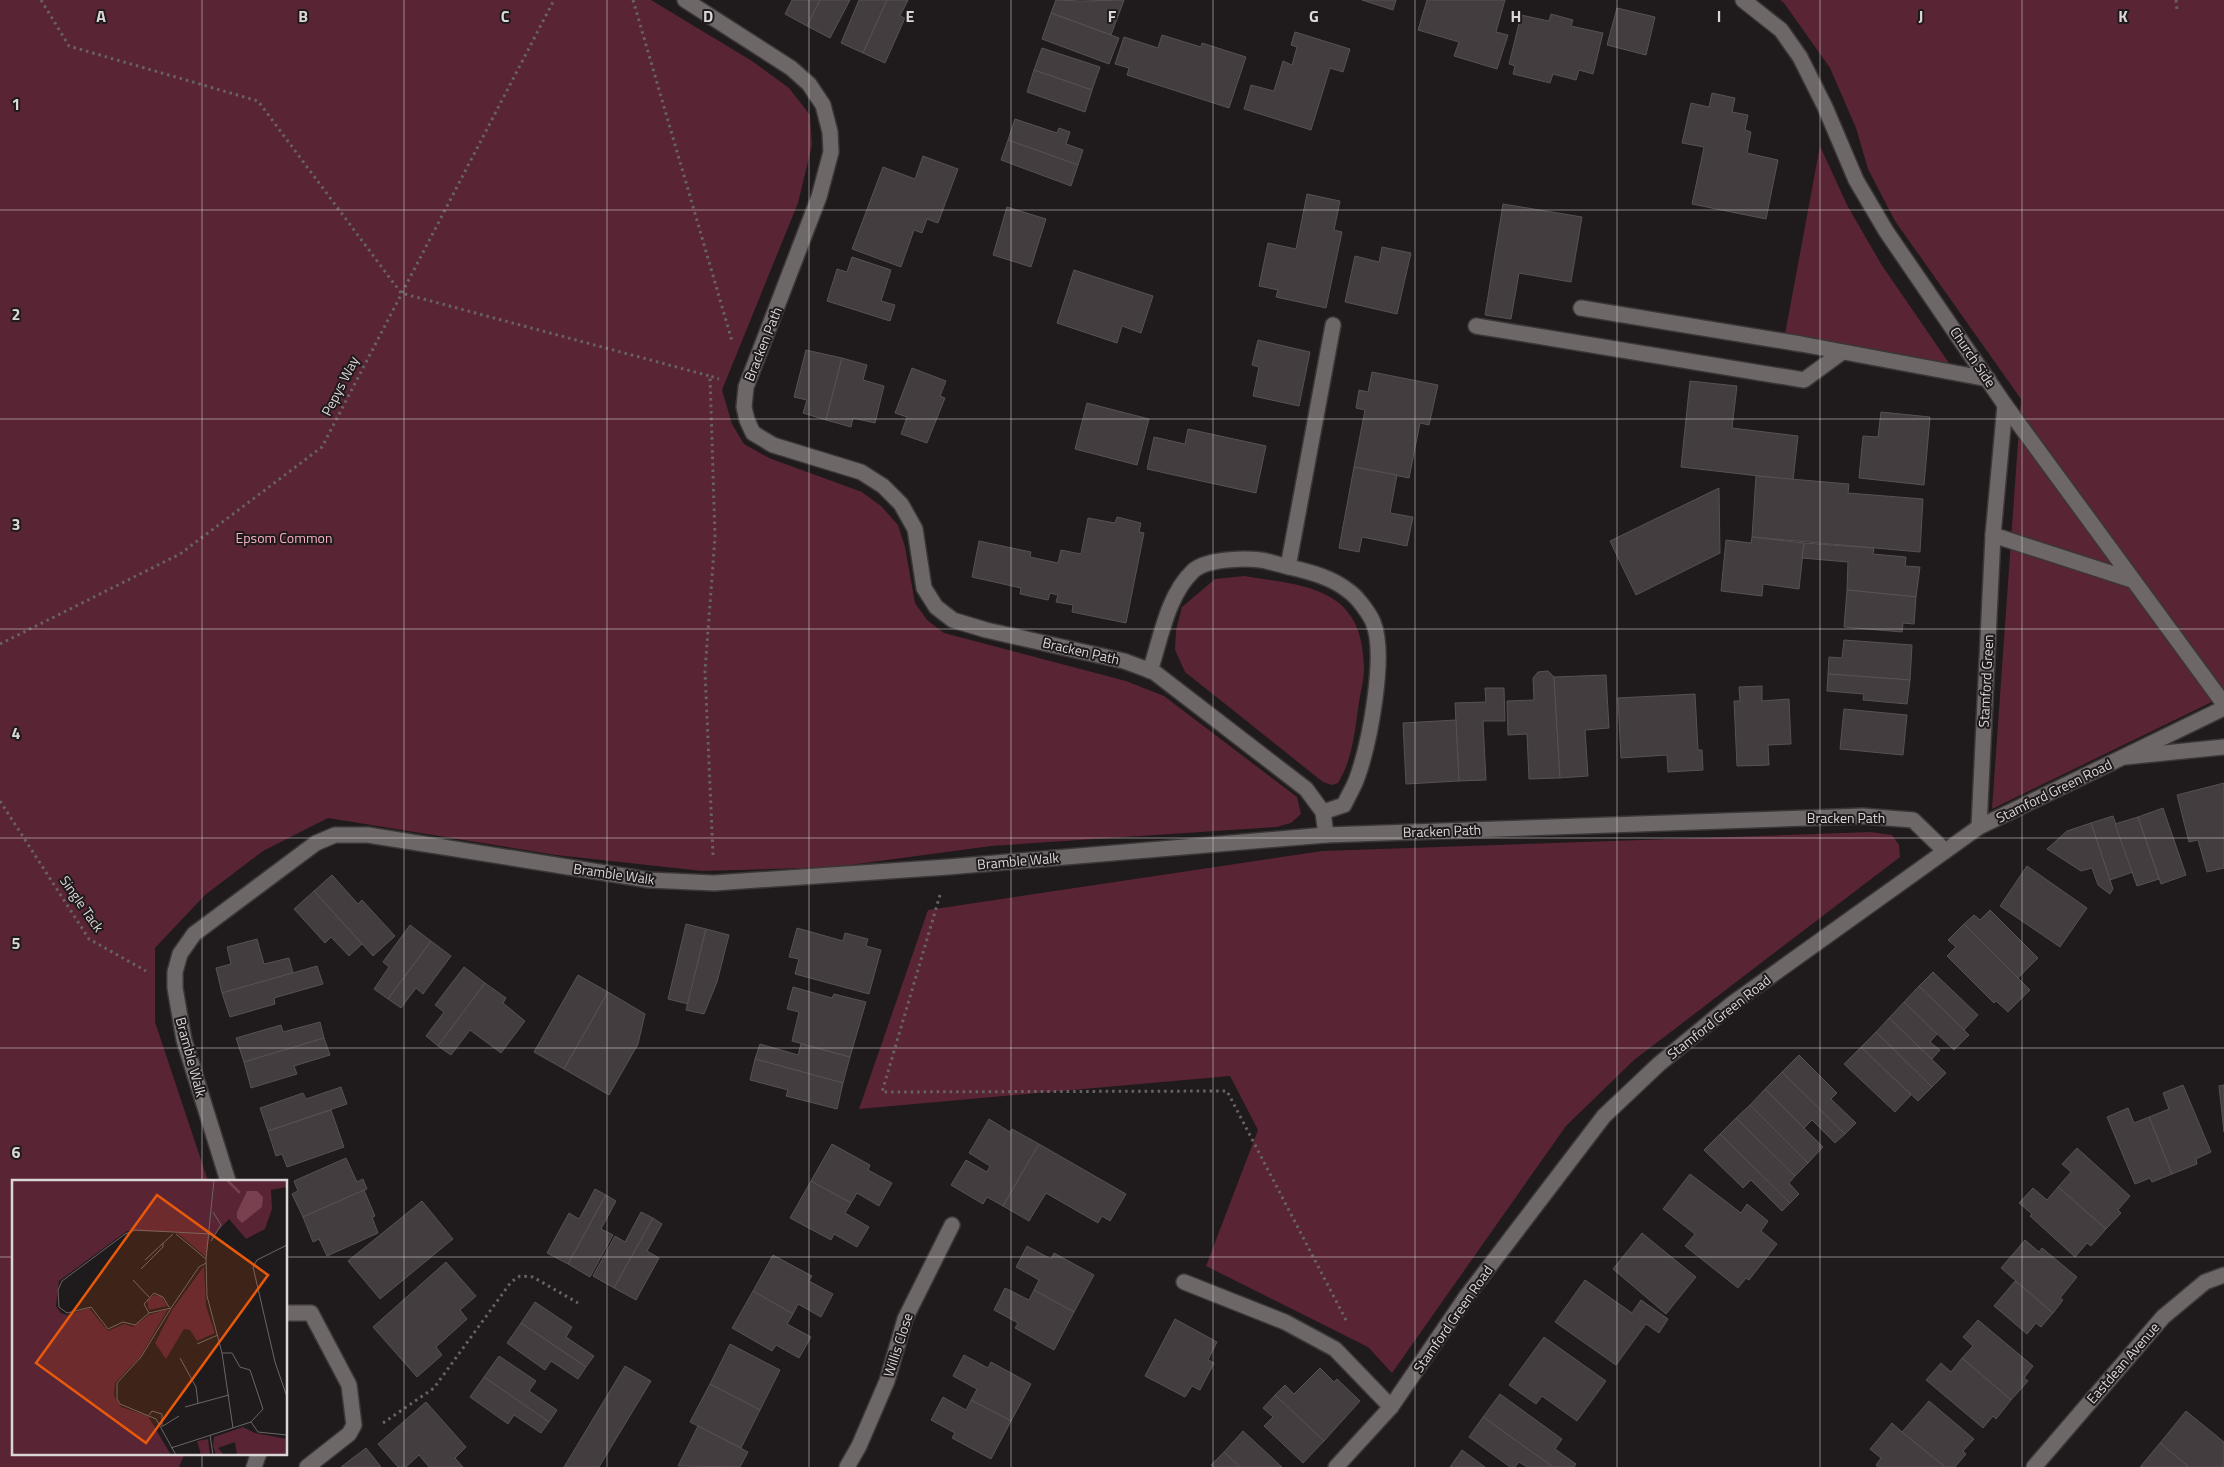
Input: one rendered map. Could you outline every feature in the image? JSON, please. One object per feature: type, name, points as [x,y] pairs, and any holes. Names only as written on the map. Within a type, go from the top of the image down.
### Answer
[{"type":"street","name":"Bracken Path","points":[[685,0],[791,68],[809,84],[823,105],[830,132],[831,152],[819,197],[746,387],[744,407],[746,420],[753,433],[773,445],[860,472],[882,486],[902,504],[915,529],[924,588],[936,607],[953,620],[986,630],[1124,661],[1150,671],[1306,789],[1323,812],[1326,835],[1863,816],[1913,820],[1946,851]]},
{"type":"street","name":"Church Side","points":[[1743,0],[1781,30],[1800,57],[1825,107],[1861,188],[1886,231],[2005,405],[2224,704]]},
{"type":"street","points":[[1581,308],[1801,344],[1988,379]]},
{"type":"street","points":[[1288,567],[1333,325]]},
{"type":"street","points":[[1476,326],[1804,380],[1841,352]]},
{"type":"street","name":"Stamford Green","points":[[1979,827],[1993,535],[2005,405]]},
{"type":"street","points":[[1993,535],[2132,580]]},
{"type":"street","points":[[1150,671],[1177,592],[1194,570],[1218,561],[1256,558],[1330,578],[1352,593],[1373,622],[1378,654],[1375,697],[1365,750],[1357,779],[1344,805],[1323,812]]},
{"type":"street","name":"Stamford Green Road","points":[[1336,1467],[1391,1407],[1466,1297],[1604,1116],[1659,1064],[1732,1003],[1979,827],[2224,708]]},
{"type":"street","points":[[2125,757],[2224,747]]},
{"type":"street","name":"Bramble Walk","points":[[228,1180],[184,1040],[175,988],[175,972],[180,954],[194,934],[316,842],[335,835],[368,835],[649,880],[714,883],[948,867],[1326,835]]},
{"type":"street","name":"Willis Close","points":[[847,1467],[859,1446],[887,1381],[905,1319],[952,1225]]},
{"type":"street","name":"Eastdean Avenue","points":[[2034,1467],[2163,1317],[2205,1282],[2224,1274]]},
{"type":"street","points":[[1184,1282],[1285,1322],[1335,1349],[1391,1407]]},
{"type":"street","points":[[288,1313],[312,1313],[349,1386],[354,1425],[349,1434],[307,1467]]},
{"type":"street","points":[[254,1467],[259,1454]]},
{"type":"path","points":[[41,0],[69,46],[258,101],[401,293],[746,387]]},
{"type":"path","name":"Pepys Way","points":[[0,644],[180,554],[322,447],[554,0]]},
{"type":"path","points":[[633,0],[746,387]]},
{"type":"path","points":[[2176,0],[2177,10]]},
{"type":"path","points":[[710,376],[715,537],[705,671],[714,883]]},
{"type":"path","name":"Single Tack","points":[[0,801],[89,939],[175,988]]},
{"type":"path","points":[[948,867],[882,1092],[1227,1091],[1350,1328]]},
{"type":"path","points":[[354,1425],[384,1423],[434,1388],[511,1282],[520,1276],[533,1277],[578,1303]]},
{"type":"green space","name":"Epsom Common","points":[[0,0],[651,0],[752,61],[789,88],[810,115],[812,145],[798,203],[722,390],[732,424],[744,444],[769,458],[862,492],[881,506],[898,525],[905,547],[915,603],[927,620],[944,633],[1126,681],[1164,696],[1297,797],[1301,814],[1291,823],[1276,827],[991,846],[835,867],[702,871],[556,855],[328,818],[263,851],[205,895],[155,948],[155,1022],[208,1180],[12,1180],[12,1454],[185,1454],[179,1467],[0,1467]]},
{"type":"green space","points":[[1780,0],[2224,0],[2224,704],[2220,698],[1992,809],[2021,399],[1895,221],[1868,169],[1856,128],[1830,68]]},
{"type":"green space","points":[[1820,146],[1847,205],[1881,264],[1951,366],[1785,334]]},
{"type":"green space","points":[[1244,576],[1290,583],[1328,595],[1342,606],[1354,621],[1361,641],[1364,676],[1350,754],[1338,783],[1332,785],[1323,782],[1185,672],[1175,650],[1176,630],[1182,607],[1215,579]]},
{"type":"green space","points":[[1871,832],[1892,835],[1899,845],[1900,857],[1634,1060],[1566,1126],[1392,1373],[1368,1347],[1206,1266],[1258,1130],[1230,1076],[859,1109],[928,910],[1322,851]]},
{"type":"building","points":[[792,0],[820,0],[807,26],[785,14]]},
{"type":"building","points":[[820,0],[850,0],[830,38],[807,26]]},
{"type":"building","points":[[859,0],[887,0],[863,53],[841,43]]},
{"type":"building","points":[[887,0],[908,0],[900,16],[905,18],[885,63],[863,53]]},
{"type":"building","points":[[1056,0],[1124,0],[1111,35],[1051,13]]},
{"type":"building","points":[[1362,0],[1396,0],[1393,10]]},
{"type":"building","points":[[1427,0],[1505,0],[1496,32],[1508,35],[1497,69],[1454,56],[1459,42],[1418,30]]},
{"type":"building","points":[[1617,8],[1655,17],[1646,55],[1607,45]]},
{"type":"building","points":[[1051,13],[1119,38],[1109,64],[1042,39]]},
{"type":"building","points":[[1551,14],[1573,20],[1571,26],[1603,33],[1593,74],[1579,70],[1576,80],[1553,74],[1550,83],[1513,74],[1515,66],[1509,64],[1521,15],[1549,21]]},
{"type":"building","points":[[1295,32],[1350,49],[1343,72],[1330,68],[1311,130],[1244,109],[1251,85],[1274,91],[1283,61],[1292,65],[1297,47],[1291,45]]},
{"type":"building","points":[[1162,35],[1201,47],[1202,43],[1246,57],[1229,108],[1127,75],[1129,68],[1115,64],[1124,37],[1158,48]]},
{"type":"building","points":[[1042,48],[1100,67],[1092,90],[1034,70]]},
{"type":"building","points":[[1034,70],[1092,90],[1085,112],[1027,92]]},
{"type":"building","points":[[1712,93],[1735,98],[1732,112],[1748,115],[1745,130],[1751,132],[1747,153],[1778,160],[1766,219],[1692,204],[1704,147],[1682,143],[1691,103],[1709,107]]},
{"type":"building","points":[[1015,119],[1057,133],[1059,128],[1070,132],[1066,144],[1083,150],[1078,165],[1008,140]]},
{"type":"building","points":[[1008,140],[1078,165],[1071,186],[1001,160]]},
{"type":"building","points":[[923,156],[958,169],[938,223],[927,219],[922,233],[914,230],[901,267],[852,249],[883,167],[915,179]]},
{"type":"building","points":[[1307,194],[1340,201],[1334,230],[1342,232],[1326,308],[1276,297],[1278,290],[1259,286],[1268,243],[1296,249]]},
{"type":"building","points":[[1503,204],[1582,217],[1571,282],[1519,273],[1511,319],[1485,315]]},
{"type":"building","points":[[1007,207],[1046,219],[1031,267],[993,255]]},
{"type":"building","points":[[1382,247],[1411,253],[1397,314],[1345,302],[1355,256],[1379,262]]},
{"type":"building","points":[[852,257],[891,270],[881,301],[895,305],[890,321],[827,301],[837,269],[847,272]]},
{"type":"building","points":[[1074,270],[1153,296],[1141,333],[1122,326],[1117,343],[1057,323]]},
{"type":"building","points":[[1258,340],[1310,352],[1299,406],[1253,396],[1259,367],[1252,365]]},
{"type":"building","points":[[806,350],[842,358],[826,420],[803,413],[807,400],[794,397]]},
{"type":"building","points":[[842,358],[867,365],[863,380],[884,386],[875,423],[853,418],[851,427],[826,420]]},
{"type":"building","points":[[912,368],[946,381],[940,396],[945,398],[927,443],[901,434],[907,417],[895,413]]},
{"type":"building","points":[[1372,372],[1438,385],[1429,425],[1420,423],[1409,478],[1354,467],[1365,410],[1356,408],[1359,390],[1368,392]]},
{"type":"building","points":[[1690,381],[1737,386],[1732,428],[1798,436],[1793,480],[1681,467]]},
{"type":"building","points":[[1087,403],[1149,419],[1137,465],[1075,449]]},
{"type":"building","points":[[1881,412],[1930,417],[1924,485],[1859,478],[1863,436],[1878,437]]},
{"type":"building","points":[[1188,429],[1266,446],[1256,493],[1147,469],[1154,437],[1185,444]]},
{"type":"building","points":[[1354,467],[1397,475],[1390,513],[1413,517],[1407,546],[1362,537],[1359,552],[1339,548]]},
{"type":"building","points":[[1756,476],[1849,484],[1848,493],[1923,499],[1920,552],[1752,537]]},
{"type":"building","points":[[1719,488],[1720,553],[1636,595],[1610,541]]},
{"type":"building","points":[[1117,517],[1141,523],[1139,532],[1144,533],[1126,623],[1072,612],[1073,605],[1056,602],[1058,595],[1050,593],[1048,600],[1020,594],[1021,588],[972,577],[979,541],[1031,552],[1030,557],[1058,563],[1061,550],[1081,554],[1088,518],[1115,523]]},
{"type":"building","points":[[1752,537],[1804,543],[1799,589],[1763,584],[1762,596],[1721,591],[1726,540],[1751,543]]},
{"type":"building","points":[[1804,543],[1874,548],[1873,554],[1906,557],[1905,566],[1920,567],[1916,597],[1847,590],[1848,562],[1802,558]]},
{"type":"building","points":[[1847,590],[1916,597],[1914,624],[1903,623],[1902,632],[1844,627]]},
{"type":"building","points":[[1844,640],[1912,645],[1910,680],[1828,674],[1829,657],[1842,658]]},
{"type":"building","points":[[1548,671],[1554,677],[1560,778],[1529,779],[1527,734],[1508,735],[1507,701],[1534,700],[1533,678],[1538,672]]},
{"type":"building","points":[[1828,674],[1910,680],[1907,704],[1863,700],[1864,694],[1827,691]]},
{"type":"building","points":[[1606,675],[1609,728],[1585,730],[1588,776],[1560,778],[1554,677]]},
{"type":"building","points":[[1762,686],[1762,701],[1789,699],[1791,744],[1768,745],[1769,765],[1737,766],[1734,701],[1740,701],[1739,687]]},
{"type":"building","points":[[1485,688],[1504,688],[1505,721],[1483,721],[1486,780],[1459,781],[1455,703],[1486,702]]},
{"type":"building","points":[[1695,694],[1698,750],[1702,750],[1703,770],[1668,772],[1667,755],[1621,758],[1618,698]]},
{"type":"building","points":[[1844,709],[1907,715],[1903,755],[1840,749]]},
{"type":"building","points":[[1456,720],[1459,781],[1406,784],[1403,723]]},
{"type":"building","points":[[2224,783],[2224,868],[2207,872],[2198,840],[2189,842],[2177,795]]},
{"type":"building","points":[[2163,808],[2186,875],[2161,884],[2138,817]]},
{"type":"building","points":[[2113,816],[2133,872],[2110,880],[2091,823]]},
{"type":"building","points":[[2138,817],[2159,879],[2137,886],[2115,824]]},
{"type":"building","points":[[2091,823],[2113,889],[2110,894],[2098,885],[2092,868],[2081,871],[2047,849],[2067,831]]},
{"type":"building","points":[[2027,866],[2087,908],[2060,947],[2000,906]]},
{"type":"building","points":[[332,875],[358,904],[362,900],[395,936],[373,956],[314,891]]},
{"type":"building","points":[[314,891],[362,944],[349,956],[331,937],[325,943],[294,909]]},
{"type":"building","points":[[1990,910],[2038,958],[2018,978],[1964,924],[1974,915],[1980,920]]},
{"type":"building","points":[[686,924],[706,929],[688,1004],[668,999]]},
{"type":"building","points":[[1964,924],[2030,990],[2008,1012],[1996,1001],[1994,1003],[1947,956],[1956,947],[1948,940]]},
{"type":"building","points":[[410,925],[431,941],[388,999],[374,989],[389,967],[383,962]]},
{"type":"building","points":[[797,928],[843,941],[845,933],[868,939],[866,946],[881,950],[869,994],[795,974],[799,959],[789,957]]},
{"type":"building","points":[[706,929],[729,935],[717,982],[704,1014],[686,1010]]},
{"type":"building","points":[[257,939],[264,964],[289,958],[293,973],[222,993],[216,968],[231,964],[227,947]]},
{"type":"building","points":[[431,941],[451,956],[423,994],[416,988],[401,1008],[388,999]]},
{"type":"building","points":[[317,966],[323,984],[274,998],[275,1004],[230,1017],[222,993]]},
{"type":"building","points":[[464,967],[485,983],[438,1046],[426,1036],[444,1012],[435,1005]]},
{"type":"building","points":[[1933,972],[1978,1015],[1964,1030],[1919,986]]},
{"type":"building","points":[[578,975],[608,992],[564,1069],[534,1052]]},
{"type":"building","points":[[485,983],[506,998],[503,1003],[525,1021],[501,1053],[470,1030],[451,1055],[438,1046]]},
{"type":"building","points":[[1919,986],[1969,1035],[1954,1050],[1904,1002]]},
{"type":"building","points":[[793,987],[832,998],[834,994],[866,1002],[850,1057],[792,1041],[799,1012],[787,1009]]},
{"type":"building","points":[[608,992],[645,1014],[638,1044],[609,1095],[564,1069]]},
{"type":"building","points":[[1904,1002],[1937,1034],[1930,1042],[1940,1050],[1932,1059],[1889,1018]]},
{"type":"building","points":[[1889,1018],[1946,1073],[1932,1087],[1876,1032]]},
{"type":"building","points":[[320,1022],[324,1038],[244,1062],[236,1038],[281,1025],[283,1032]]},
{"type":"building","points":[[1876,1032],[1932,1087],[1918,1101],[1861,1047]]},
{"type":"building","points":[[324,1038],[330,1055],[294,1066],[297,1074],[251,1088],[244,1062]]},
{"type":"building","points":[[760,1044],[798,1055],[801,1044],[850,1057],[843,1083],[755,1059]]},
{"type":"building","points":[[1861,1047],[1911,1095],[1895,1112],[1844,1064]]},
{"type":"building","points":[[1799,1055],[1837,1093],[1831,1099],[1856,1123],[1845,1134],[1782,1072]]},
{"type":"building","points":[[755,1059],[843,1083],[837,1109],[786,1096],[788,1090],[750,1080]]},
{"type":"building","points":[[1782,1072],[1845,1134],[1835,1143],[1812,1120],[1804,1128],[1765,1089]]},
{"type":"building","points":[[2183,1085],[2211,1152],[2196,1159],[2197,1164],[2172,1174],[2149,1117],[2169,1109],[2163,1093]]},
{"type":"building","points":[[2224,1085],[2224,1132],[2219,1086]]},
{"type":"building","points":[[341,1087],[347,1104],[268,1131],[260,1108],[303,1093],[306,1099]]},
{"type":"building","points":[[1765,1089],[1823,1147],[1808,1163],[1750,1105]]},
{"type":"building","points":[[1750,1105],[1808,1163],[1795,1176],[1736,1118]]},
{"type":"building","points":[[2128,1108],[2134,1123],[2149,1117],[2172,1174],[2152,1182],[2150,1178],[2135,1184],[2107,1117]]},
{"type":"building","points":[[331,1110],[344,1147],[287,1167],[282,1154],[276,1156],[268,1131]]},
{"type":"building","points":[[1736,1118],[1795,1176],[1789,1183],[1799,1194],[1790,1203],[1720,1134]]},
{"type":"building","points":[[989,1119],[1010,1132],[1012,1129],[1039,1144],[1003,1206],[987,1197],[983,1204],[951,1185],[966,1160],[987,1172],[990,1166],[969,1153]]},
{"type":"building","points":[[1720,1134],[1790,1203],[1782,1211],[1751,1180],[1743,1188],[1704,1150]]},
{"type":"building","points":[[832,1144],[870,1165],[868,1170],[892,1183],[879,1206],[857,1193],[851,1203],[811,1181]]},
{"type":"building","points":[[1039,1144],[1126,1194],[1110,1221],[1102,1216],[1098,1223],[1046,1193],[1029,1221],[1003,1206]]},
{"type":"building","points":[[2077,1148],[2130,1196],[2118,1210],[2121,1213],[2106,1229],[2058,1187],[2071,1172],[2062,1164]]},
{"type":"building","points":[[346,1158],[357,1182],[363,1179],[367,1189],[303,1217],[292,1194],[298,1191],[294,1181]]},
{"type":"building","points":[[1690,1174],[1741,1213],[1747,1204],[1768,1221],[1761,1231],[1777,1244],[1749,1280],[1746,1278],[1738,1288],[1685,1246],[1695,1234],[1663,1209]]},
{"type":"building","points":[[811,1181],[851,1203],[845,1213],[869,1227],[857,1247],[834,1234],[831,1240],[790,1218]]},
{"type":"building","points":[[2058,1187],[2106,1229],[2091,1246],[2087,1243],[2075,1257],[2030,1216],[2032,1214],[2019,1203],[2033,1188],[2047,1200]]},
{"type":"building","points":[[595,1189],[606,1195],[568,1264],[547,1253],[569,1213],[579,1219]]},
{"type":"building","points":[[364,1190],[375,1216],[372,1217],[378,1233],[327,1256],[319,1239],[313,1242],[303,1217]]},
{"type":"building","points":[[606,1195],[616,1201],[601,1229],[613,1235],[590,1277],[568,1264]]},
{"type":"building","points":[[422,1201],[453,1239],[380,1299],[348,1261]]},
{"type":"building","points":[[641,1212],[653,1218],[614,1288],[593,1276],[615,1236],[625,1242]]},
{"type":"building","points":[[653,1218],[662,1224],[647,1251],[659,1258],[636,1300],[614,1288]]},
{"type":"building","points":[[1642,1233],[1696,1277],[1666,1314],[1613,1269]]},
{"type":"building","points":[[2025,1240],[2039,1252],[2042,1248],[2077,1277],[2060,1298],[2063,1300],[2053,1313],[2001,1268]]},
{"type":"building","points":[[1027,1246],[1051,1259],[1054,1253],[1094,1275],[1074,1312],[1034,1290],[1039,1280],[1016,1267]]},
{"type":"building","points":[[773,1255],[812,1276],[809,1281],[833,1294],[821,1317],[798,1304],[793,1314],[753,1291]]},
{"type":"building","points":[[446,1262],[476,1296],[460,1310],[467,1319],[436,1347],[442,1355],[417,1377],[373,1327]]},
{"type":"building","points":[[1585,1280],[1632,1313],[1641,1300],[1668,1319],[1659,1333],[1646,1324],[1616,1365],[1555,1322]]},
{"type":"building","points":[[2015,1281],[2053,1313],[2041,1327],[2036,1323],[2027,1334],[1994,1306]]},
{"type":"building","points":[[1005,1288],[1029,1300],[1034,1290],[1074,1312],[1054,1350],[1015,1328],[1018,1323],[994,1310]]},
{"type":"building","points":[[753,1291],[793,1314],[787,1324],[811,1337],[799,1358],[776,1345],[772,1351],[732,1328]]},
{"type":"building","points":[[535,1302],[572,1327],[566,1337],[594,1356],[586,1367],[521,1323]]},
{"type":"building","points":[[1175,1319],[1217,1342],[1208,1360],[1214,1363],[1200,1390],[1192,1386],[1185,1397],[1145,1376]]},
{"type":"building","points":[[1978,1320],[2033,1366],[2024,1378],[2028,1381],[2011,1400],[1962,1358],[1973,1346],[1963,1337]]},
{"type":"building","points":[[521,1323],[586,1367],[578,1379],[551,1361],[545,1370],[507,1343]]},
{"type":"building","points":[[1544,1337],[1606,1381],[1577,1421],[1542,1396],[1536,1404],[1509,1385]]},
{"type":"building","points":[[730,1344],[780,1370],[760,1410],[710,1384]]},
{"type":"building","points":[[964,1355],[988,1368],[991,1362],[1031,1384],[1011,1421],[971,1400],[977,1389],[953,1376]]},
{"type":"building","points":[[499,1356],[536,1381],[529,1391],[557,1410],[549,1422],[484,1377]]},
{"type":"building","points":[[1962,1358],[2011,1400],[1996,1419],[1993,1416],[1983,1428],[1926,1380],[1941,1363],[1951,1372]]},
{"type":"building","points":[[625,1366],[651,1381],[599,1467],[564,1467]]},
{"type":"building","points":[[1320,1368],[1334,1382],[1337,1379],[1360,1401],[1324,1441],[1275,1395],[1285,1385],[1294,1394]]},
{"type":"building","points":[[484,1377],[549,1422],[541,1433],[514,1415],[508,1424],[470,1397]]},
{"type":"building","points":[[710,1384],[760,1410],[741,1448],[690,1422]]},
{"type":"building","points":[[1500,1394],[1562,1439],[1555,1449],[1576,1464],[1574,1467],[1553,1467],[1483,1417]]},
{"type":"building","points":[[1275,1395],[1324,1441],[1303,1463],[1264,1426],[1273,1417],[1263,1408]]},
{"type":"building","points":[[943,1397],[966,1410],[971,1400],[1011,1421],[991,1459],[952,1438],[955,1433],[931,1420]]},
{"type":"building","points":[[1929,1401],[1974,1439],[1963,1451],[1966,1454],[1955,1467],[1945,1467],[1902,1432]]},
{"type":"building","points":[[426,1402],[466,1447],[455,1458],[463,1467],[429,1467],[419,1455],[406,1467],[398,1467],[378,1444]]},
{"type":"building","points":[[2186,1411],[2224,1442],[2224,1467],[2189,1467],[2160,1443]]},
{"type":"building","points":[[1483,1417],[1553,1467],[1527,1467],[1519,1462],[1515,1467],[1510,1467],[1469,1437]]},
{"type":"building","points":[[1892,1423],[1945,1467],[1878,1467],[1876,1465],[1881,1458],[1870,1449]]},
{"type":"building","points":[[698,1426],[748,1452],[740,1467],[678,1466]]},
{"type":"building","points":[[1243,1431],[1282,1467],[1240,1467],[1224,1452]]},
{"type":"building","points":[[2160,1443],[2189,1467],[2140,1467]]},
{"type":"building","points":[[366,1448],[381,1467],[341,1467]]},
{"type":"building","points":[[1462,1450],[1485,1467],[1450,1467]]},
{"type":"building","points":[[1224,1452],[1240,1467],[1213,1467],[1211,1465]]}]
